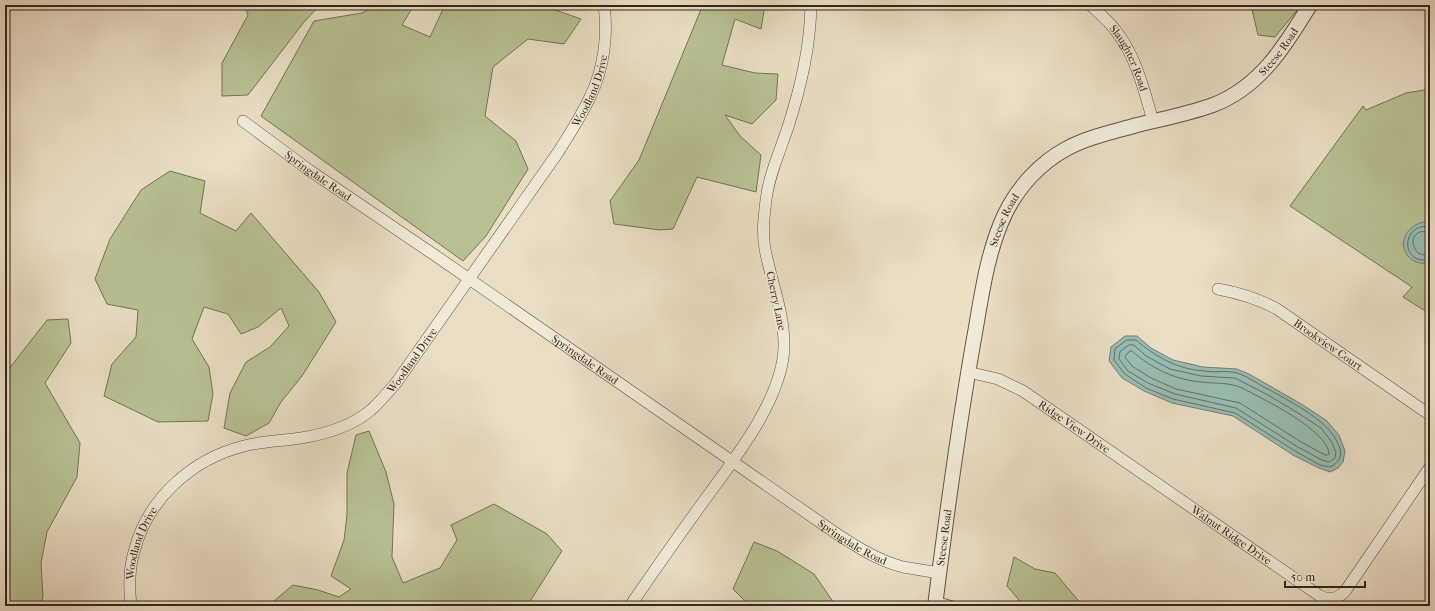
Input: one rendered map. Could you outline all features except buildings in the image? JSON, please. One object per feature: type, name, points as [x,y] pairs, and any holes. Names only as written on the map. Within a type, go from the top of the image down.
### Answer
[{"type":"street","name":"Woodland Drive","points":[[131,606],[131,568],[138,538],[151,512],[169,489],[199,464],[213,456],[245,446],[302,438],[342,427],[371,410],[396,383],[559,151],[582,114],[592,94],[601,65],[604,42],[604,5]]},
{"type":"street","name":"Cherry Lane","points":[[630,606],[732,461],[771,399],[776,385],[782,363],[784,347],[783,329],[765,248],[763,230],[764,213],[770,182],[804,74],[809,45],[811,5]]},
{"type":"street","name":"Slaughter Road","points":[[1090,5],[1116,30],[1125,44],[1136,67],[1153,121]]},
{"type":"street","name":"Steese Road","points":[[936,603],[955,455],[980,308],[993,248],[1000,226],[1006,212],[1021,188],[1030,176],[1047,161],[1067,148],[1090,139],[1153,121],[1188,113],[1214,104],[1237,93],[1250,84],[1271,63],[1284,46],[1310,5]]},
{"type":"street","name":"Springdale Road","points":[[244,121],[309,170],[436,256],[837,534],[874,556],[902,566],[939,573]]},
{"type":"street","name":"Brookview Court","points":[[1218,289],[1243,294],[1262,301],[1277,309],[1430,415]]},
{"type":"street","name":"Ridge View Drive","points":[[968,372],[998,379],[1023,391],[1173,495]]},
{"type":"street","name":"Walnut Ridge Drive","points":[[1173,495],[1320,596],[1334,599],[1346,590],[1430,467]]},
{"type":"lane","points":[[936,603],[959,606]]},
{"type":"green space","points":[[244,5],[320,5],[304,22],[248,95],[222,96],[222,63],[248,15]]},
{"type":"green space","points":[[376,5],[414,5],[402,25],[430,37],[445,5],[541,5],[581,19],[564,44],[528,39],[493,67],[485,116],[516,141],[528,169],[486,236],[463,261],[261,116],[314,21],[362,13]]},
{"type":"green space","points":[[701,5],[765,5],[761,29],[735,19],[722,65],[755,73],[778,74],[776,100],[752,124],[725,115],[740,136],[761,155],[756,192],[697,177],[673,229],[660,230],[614,224],[610,201],[639,160],[702,7]]},
{"type":"green space","points":[[1251,5],[1300,5],[1275,37],[1258,35]]},
{"type":"green space","points":[[1430,89],[1430,314],[1403,297],[1412,287],[1290,206],[1363,106],[1366,110],[1406,93]]},
{"type":"green space","points":[[170,171],[205,181],[200,213],[236,231],[251,213],[319,292],[336,322],[302,376],[281,402],[269,423],[246,436],[224,428],[230,393],[246,362],[270,347],[289,326],[281,308],[258,327],[241,334],[228,314],[204,307],[192,339],[209,367],[213,394],[208,421],[158,422],[104,396],[112,364],[136,337],[138,310],[107,304],[95,279],[110,239],[141,190]]},
{"type":"green space","points":[[68,319],[71,343],[45,383],[80,443],[77,477],[47,532],[41,563],[43,596],[41,606],[5,606],[5,374],[47,320]]},
{"type":"green space","points":[[369,431],[386,472],[394,504],[392,557],[403,583],[440,568],[457,540],[451,525],[494,504],[547,534],[562,551],[527,606],[276,606],[274,601],[293,585],[318,590],[339,597],[351,589],[331,576],[344,540],[347,515],[347,473],[356,435]]},
{"type":"green space","points":[[754,542],[777,551],[814,574],[836,606],[750,606],[733,589]]},
{"type":"green space","points":[[1014,557],[1035,569],[1055,573],[1083,606],[1024,606],[1007,586]]},
{"type":"water","points":[[1423,222],[1430,224],[1430,263],[1420,263],[1412,260],[1407,255],[1404,248],[1404,240],[1407,233],[1413,227]]},
{"type":"water","points":[[1125,336],[1137,336],[1151,348],[1173,360],[1203,367],[1237,369],[1249,374],[1303,405],[1327,421],[1339,435],[1345,451],[1343,462],[1338,468],[1330,472],[1293,455],[1233,416],[1172,403],[1144,391],[1122,378],[1109,361],[1111,347]]}]
